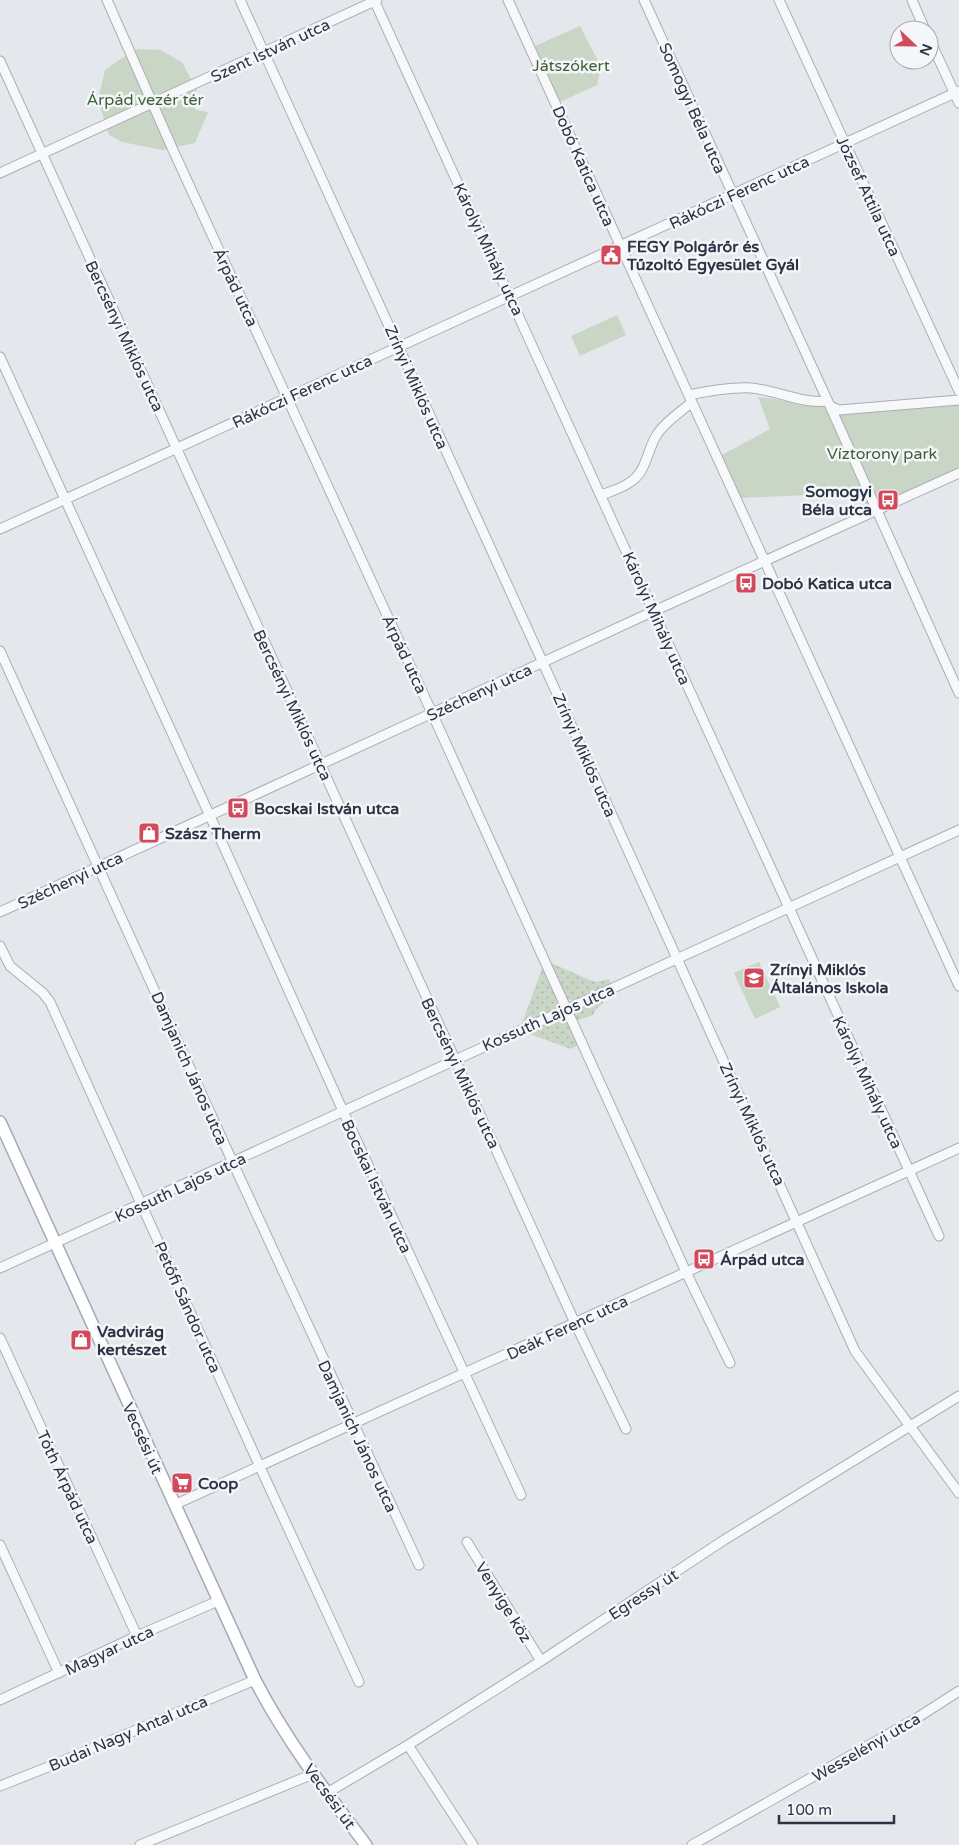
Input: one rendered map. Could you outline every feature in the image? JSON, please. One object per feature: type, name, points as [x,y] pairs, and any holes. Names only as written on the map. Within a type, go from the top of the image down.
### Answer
[{"type":"main road","name":"Vecsési út","points":[[0,1122],[255,1680],[279,1725],[366,1845]]},
{"type":"street","name":"Árpád utca","points":[[107,0],[152,104],[686,1272],[730,1363]]},
{"type":"street","name":"Zrínyi Miklós utca","points":[[240,0],[544,663],[855,1350],[959,1493]]},
{"type":"street","name":"Szent István utca","points":[[0,173],[264,53],[375,0]]},
{"type":"street","name":"Károlyi Mihály utca","points":[[375,0],[939,1236]]},
{"type":"street","name":"Dobó Katica utca","points":[[508,0],[766,560],[959,986]]},
{"type":"street","name":"Somogyi Béla utca","points":[[644,0],[830,405],[959,693]]},
{"type":"street","name":"József Attila utca","points":[[779,0],[959,391]]},
{"type":"street","points":[[912,0],[921,20]]},
{"type":"street","points":[[939,57],[957,92],[959,104]]},
{"type":"street","name":"Bercsényi Miklós utca","points":[[0,62],[575,1323],[626,1429]]},
{"type":"street","name":"Rákóczi Ferenc utca","points":[[0,529],[957,92]]},
{"type":"street","name":"Bocskai István utca","points":[[0,357],[210,816],[342,1111],[522,1495]]},
{"type":"street","points":[[601,495],[621,488],[634,480],[641,470],[650,445],[658,432],[691,398],[711,391],[750,388],[830,405],[839,410],[959,400]]},
{"type":"street","name":"Széchenyi utca","points":[[0,912],[959,473]]},
{"type":"street","name":"Damjanich János utca","points":[[0,651],[353,1425],[419,1565]]},
{"type":"street","name":"Kossuth Lajos utca","points":[[0,1268],[959,830]]},
{"type":"street","name":"Petőfi Sándor utca","points":[[0,946],[10,966],[50,1002],[260,1468],[359,1682]]},
{"type":"street","name":"Deák Ferenc utca","points":[[174,1505],[260,1468],[959,1148]]},
{"type":"street","name":"Tóth Árpád utca","points":[[0,1338],[136,1636]]},
{"type":"street","name":"Egressy út","points":[[327,1793],[408,1745],[541,1661],[724,1540],[959,1396]]},
{"type":"street","name":"Venyige köz","points":[[467,1542],[541,1661]]},
{"type":"street","points":[[0,1545],[59,1673]]},
{"type":"street","name":"Magyar utca","points":[[0,1700],[136,1636],[218,1601]]},
{"type":"street","name":"Budai Nagy Antal utca","points":[[0,1786],[255,1680]]},
{"type":"street","name":"Wesselényi utca","points":[[692,1845],[917,1718],[959,1691]]},
{"type":"street","points":[[408,1745],[473,1845]]},
{"type":"street","points":[[140,1845],[313,1774]]},
{"type":"green space","name":"Játszókert","points":[[580,26],[601,67],[597,85],[560,102],[535,46]]},
{"type":"green space","name":"Árpád vezér tér","points":[[138,49],[160,50],[182,62],[197,90],[191,102],[196,110],[208,112],[195,143],[162,150],[122,142],[109,135],[98,100],[105,70]]},
{"type":"green space","points":[[617,315],[626,335],[580,356],[571,336]]},
{"type":"green space","name":"Víztorony park","points":[[758,397],[824,406],[827,413],[959,403],[959,468],[868,509],[861,493],[740,498],[720,456],[770,429]]},
{"type":"green space","points":[[549,962],[592,981],[597,982],[609,979],[611,984],[573,1001],[567,999]]},
{"type":"green space","points":[[759,962],[780,1007],[755,1019],[734,973]]},
{"type":"green space","points":[[543,966],[560,1003],[559,1008],[521,1026]]},
{"type":"green space","points":[[609,994],[593,1015],[576,1021],[573,1015],[575,1009]]},
{"type":"green space","points":[[561,1016],[565,1017],[578,1045],[571,1049],[524,1032]]},
{"type":"place","name":"FEGY Polgárőr és Tűzoltó Egyesület Gyál","points":[[611,255]]},
{"type":"place","name":"Somogyi Béla utca","points":[[888,500]]},
{"type":"place","name":"Dobó Katica utca","points":[[746,583]]},
{"type":"place","name":"Bocskai István utca","points":[[238,808]]},
{"type":"place","name":"Szász Therm","points":[[149,833]]},
{"type":"place","name":"Zrínyi Miklós Általános Iskola","points":[[754,978]]},
{"type":"place","name":"Árpád utca","points":[[704,1259]]},
{"type":"place","name":"Vadvirág kertészet","points":[[81,1340]]},
{"type":"place","name":"Coop","points":[[182,1483]]}]
